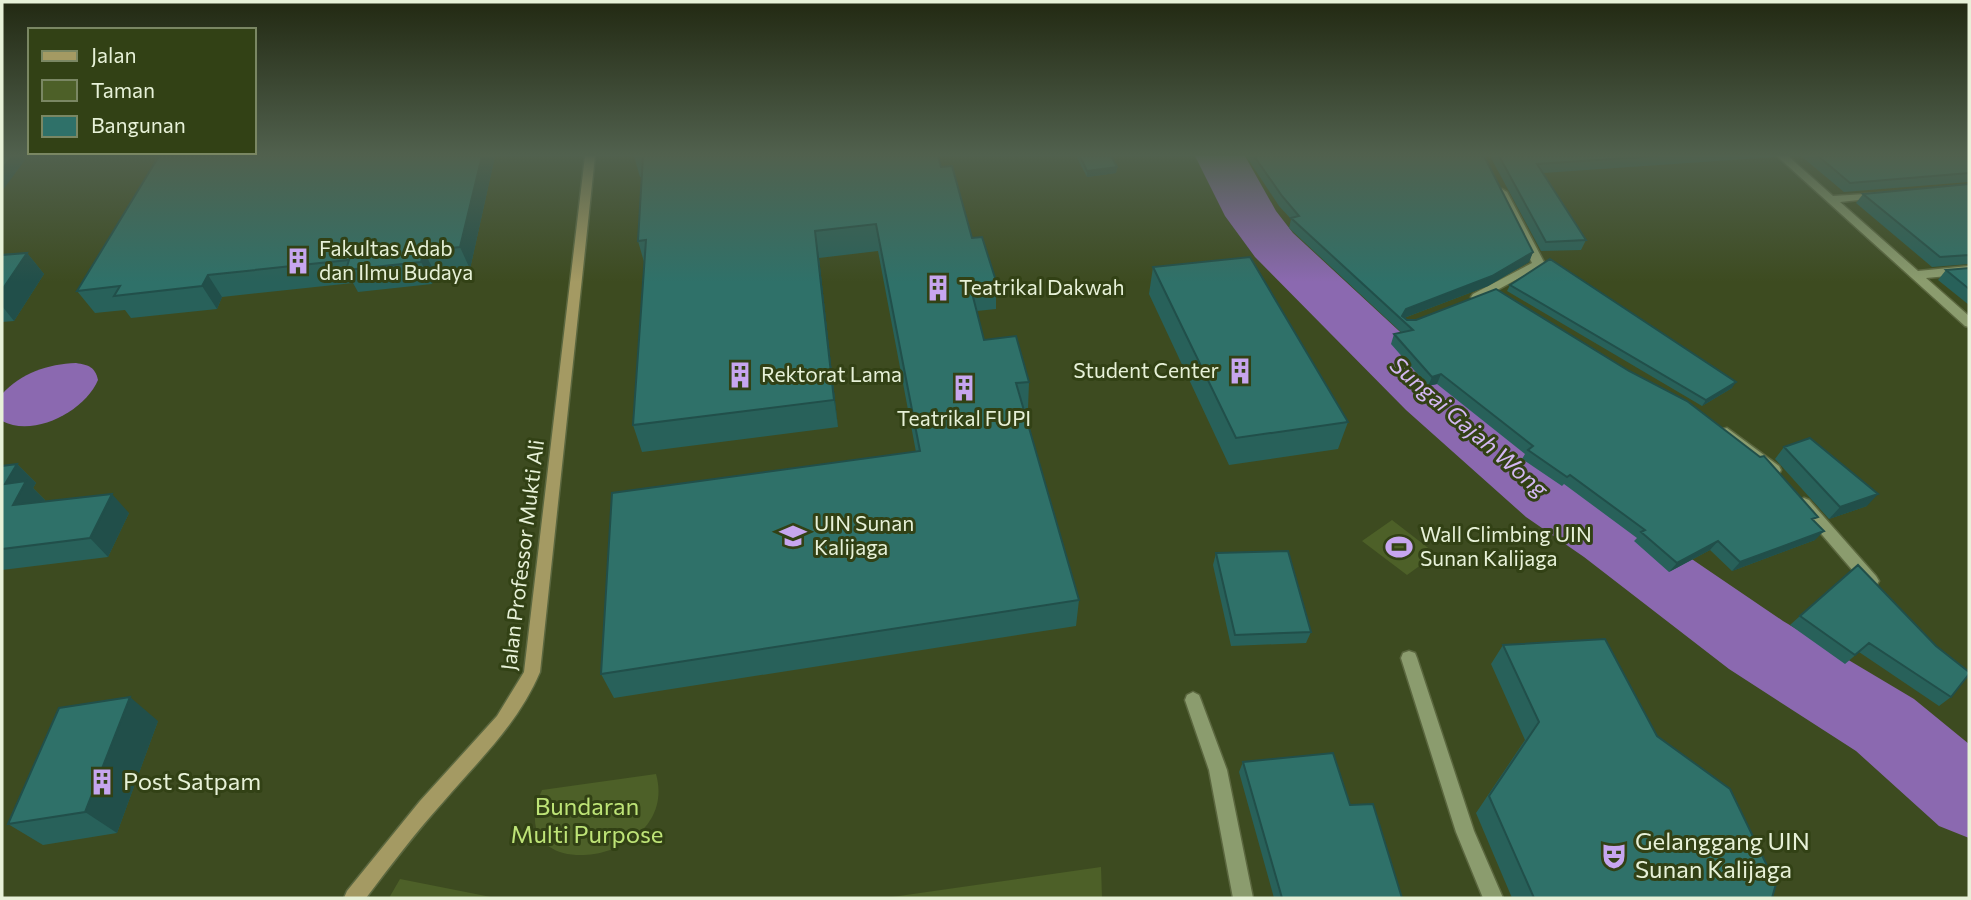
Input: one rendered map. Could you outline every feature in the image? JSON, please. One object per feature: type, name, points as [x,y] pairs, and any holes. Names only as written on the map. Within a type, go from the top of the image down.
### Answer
[{"type":"main road","name":"Jalan Professor Mukti Ali","points":[[354,898],[405,832],[508,718],[523,696],[532,672],[585,198]]},
{"type":"street","points":[[1463,303],[1493,291],[1539,264],[1505,198]]},
{"type":"street","points":[[1831,199],[1842,198]]},
{"type":"street","points":[[1831,199],[1969,323]]},
{"type":"street","points":[[1914,275],[1969,270]]},
{"type":"street","points":[[1493,291],[1510,301]]},
{"type":"street","points":[[1718,426],[1762,458],[1883,594]]},
{"type":"street","points":[[1409,658],[1465,832],[1493,898]]},
{"type":"street","points":[[1193,700],[1218,770],[1243,898]]},
{"type":"green space","name":"Wall Climbing UIN Sunan Kalijaga","points":[[1392,520],[1436,554],[1407,575],[1362,541]]},
{"type":"green space","name":"Bundaran Multi Purpose","points":[[656,774],[657,805],[643,830],[619,846],[592,854],[565,853],[544,843],[535,822],[542,790]]},
{"type":"green space","points":[[1101,867],[1102,898],[885,898]]},
{"type":"green space","points":[[400,879],[496,898],[389,898]]},
{"type":"shaded area","points":[[76,363],[91,367],[98,380],[82,402],[43,424],[15,425],[2,421],[2,394],[9,387],[36,371],[55,365]]},
{"type":"building","points":[[133,198],[472,198],[460,247],[424,251],[421,262],[346,270],[349,260],[208,275],[202,286],[114,296],[120,286],[77,291]]},
{"type":"building","points":[[641,198],[961,198],[972,238],[982,237],[996,281],[970,285],[984,340],[1016,336],[1029,382],[1016,383],[1079,600],[601,674],[612,493],[920,451],[876,224],[815,231],[834,400],[633,425],[646,240],[638,241]]},
{"type":"building","points":[[1284,198],[1505,198],[1533,252],[1492,276],[1406,309],[1402,316],[1407,320],[1416,320],[1496,289],[1629,371],[1687,401],[1760,457],[1764,456],[1818,517],[1812,519],[1824,531],[1740,562],[1718,541],[1677,563],[1641,532],[1645,530],[1570,475],[1567,477],[1528,450],[1533,446],[1441,374],[1432,377],[1394,334],[1413,330],[1291,218],[1299,216]]},
{"type":"building","points":[[1522,198],[1559,198],[1586,240],[1546,242]]},
{"type":"building","points":[[1868,198],[1969,198],[1969,255],[1940,257]]},
{"type":"building","points":[[27,253],[2,290],[2,255]]},
{"type":"building","name":"Student Center","points":[[1250,257],[1348,422],[1236,438],[1153,267]]},
{"type":"building","points":[[1550,259],[1736,382],[1706,400],[1510,285]]},
{"type":"building","points":[[1969,268],[1969,289],[1946,270]]},
{"type":"building","points":[[1810,438],[1878,494],[1840,507],[1784,447]]},
{"type":"building","points":[[17,464],[5,484],[26,481],[13,505],[112,494],[90,538],[2,549],[2,466]]},
{"type":"building","points":[[1288,551],[1311,632],[1235,635],[1216,553]]},
{"type":"building","points":[[1858,565],[1936,646],[1969,672],[1951,697],[1869,643],[1855,655],[1800,616]]},
{"type":"building","name":"Gelanggang UIN Sunan Kalijaga","points":[[1605,639],[1657,736],[1730,789],[1776,884],[1772,898],[1534,898],[1489,796],[1539,722],[1503,645]]},
{"type":"building","points":[[130,697],[85,812],[8,824],[59,708]]},
{"type":"building","points":[[1333,753],[1350,805],[1373,804],[1402,898],[1282,898],[1243,762]]},
{"type":"waterway","name":"Sungai Gajah Wong","points":[[1242,198],[1274,245],[1428,394],[1550,498],[1609,537],[1756,645],[1885,725],[1969,797]]},
{"type":"place","name":"Fakultas Adab dan Ilmu Budaya","points":[[298,261]]},
{"type":"place","name":"Teatrikal Dakwah","points":[[938,288]]},
{"type":"place","name":"Student Center","points":[[1240,371]]},
{"type":"place","name":"Rektorat Lama","points":[[740,375]]},
{"type":"place","name":"Teatrikal FUPI","points":[[964,388]]},
{"type":"place","name":"UIN Sunan Kalijaga","points":[[793,536]]},
{"type":"place","name":"Wall Climbing UIN Sunan Kalijaga","points":[[1399,547]]},
{"type":"place","name":"Post Satpam","points":[[102,782]]},
{"type":"place","name":"Gelanggang UIN Sunan Kalijaga","points":[[1614,856]]}]
